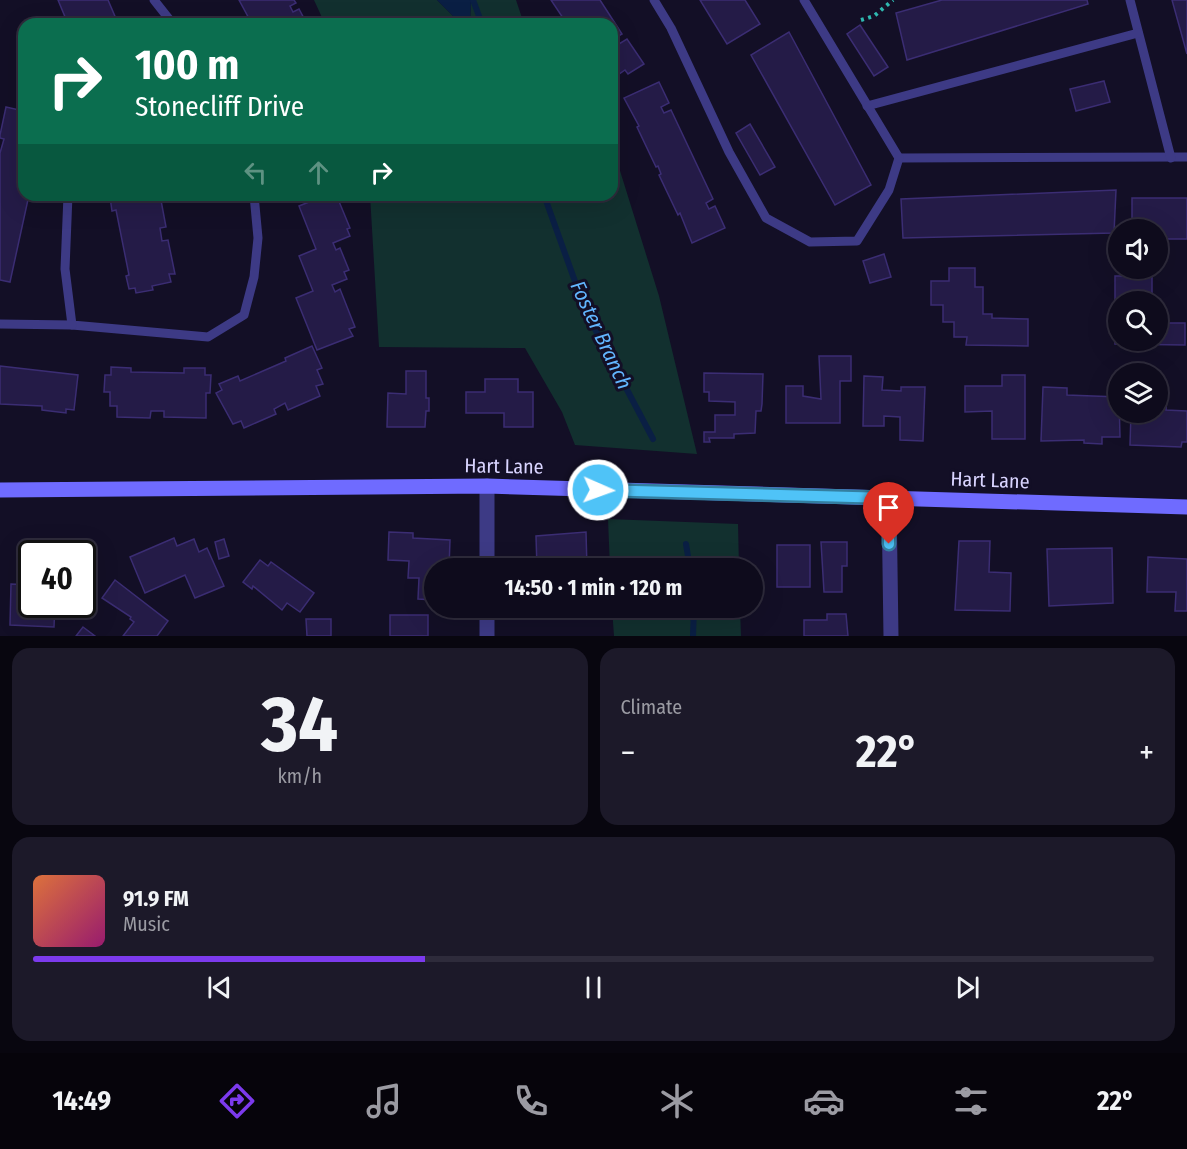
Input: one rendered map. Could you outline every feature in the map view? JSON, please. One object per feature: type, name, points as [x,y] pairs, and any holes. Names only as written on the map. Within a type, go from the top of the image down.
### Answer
[{"type":"street","name":"Hart Lane","points":[[0,490],[487,486],[1187,507]]},
{"type":"street","points":[[487,486],[487,558]]},
{"type":"street","points":[[889,498],[891,636]]},
{"type":"street","points":[[487,618],[487,636]]},
{"type":"lane","points":[[154,0],[168,18]]},
{"type":"lane","points":[[654,0],[671,28],[729,152],[766,218],[810,242],[857,241],[890,190],[899,158],[804,0]]},
{"type":"lane","points":[[1130,0],[1171,158]]},
{"type":"lane","points":[[867,106],[1138,33]]},
{"type":"lane","points":[[899,158],[1187,157]]},
{"type":"lane","points":[[68,201],[65,269],[72,325]]},
{"type":"lane","points":[[0,324],[72,325],[208,337],[244,315],[254,277],[258,238],[255,201]]},
{"type":"path","points":[[861,20],[874,16],[893,0]]},
{"type":"green space","points":[[314,0],[437,0],[455,18],[322,18]]},
{"type":"green space","points":[[471,0],[516,0],[522,18],[470,18]]},
{"type":"green space","points":[[618,164],[659,296],[697,454],[575,445],[562,412],[525,348],[379,347],[370,201],[618,201]]},
{"type":"green space","points":[[608,519],[738,524],[739,558],[610,558]]},
{"type":"green space","points":[[613,618],[740,618],[741,636],[614,636]]},
{"type":"water","points":[[437,0],[471,0],[470,18],[455,18]]},
{"type":"building","points":[[58,0],[108,0],[116,18],[66,18]]},
{"type":"building","points":[[239,0],[294,0],[296,3],[290,6],[293,12],[299,9],[304,18],[249,18]]},
{"type":"building","points":[[551,0],[600,0],[612,18],[563,18]]},
{"type":"building","points":[[700,0],[745,0],[760,24],[727,44]]},
{"type":"building","points":[[942,0],[1087,0],[1088,4],[907,60],[896,13]]},
{"type":"building","points":[[1172,0],[1187,0],[1187,54]]},
{"type":"building","points":[[860,25],[888,67],[874,76],[847,34]]},
{"type":"building","points":[[789,32],[871,185],[835,205],[751,55]]},
{"type":"building","points":[[627,39],[644,64],[628,74],[625,70],[618,75],[618,42]]},
{"type":"building","points":[[1104,81],[1110,102],[1076,111],[1070,89]]},
{"type":"building","points":[[659,82],[669,103],[661,107],[664,113],[671,110],[713,199],[706,203],[709,209],[715,206],[725,228],[692,243],[680,213],[678,215],[659,175],[661,174],[658,166],[656,167],[637,127],[639,126],[624,98]]},
{"type":"building","points":[[6,107],[18,110],[18,201],[28,201],[10,282],[0,280],[0,153],[4,139],[0,138]]},
{"type":"building","points":[[750,124],[775,167],[760,175],[736,133]]},
{"type":"building","points":[[1116,190],[1115,219],[1108,219],[1108,233],[903,238],[901,199]]},
{"type":"building","points":[[1132,198],[1187,198],[1187,239],[1168,239],[1168,219],[1132,219]]},
{"type":"building","points":[[111,201],[161,201],[166,227],[160,228],[162,241],[168,240],[175,274],[169,274],[171,282],[152,286],[153,290],[136,293],[135,288],[129,289],[126,276],[129,275],[116,210],[112,211]]},
{"type":"building","points":[[312,201],[339,201],[350,228],[347,229],[350,236],[333,243],[336,250],[340,248],[349,270],[344,272],[347,279],[332,285],[335,292],[340,289],[355,327],[349,329],[353,336],[317,350],[296,298],[313,291],[299,256],[316,249],[299,206]]},
{"type":"building","points":[[884,254],[891,277],[870,283],[863,261]]},
{"type":"building","points":[[949,268],[975,268],[975,287],[983,287],[983,314],[992,314],[992,318],[1028,319],[1028,346],[966,345],[967,337],[954,337],[954,322],[943,322],[943,305],[931,305],[931,281],[949,281]]},
{"type":"building","points":[[1115,279],[1152,279],[1152,291],[1115,291]]},
{"type":"building","points":[[1168,323],[1185,323],[1185,345],[1168,345]]},
{"type":"building","points":[[312,346],[322,368],[317,370],[323,384],[316,386],[320,396],[288,410],[285,403],[274,409],[276,414],[244,428],[241,421],[233,424],[216,393],[222,390],[219,384],[238,376],[240,381],[286,361],[285,358]]},
{"type":"building","points":[[819,356],[851,356],[851,381],[840,381],[840,423],[786,423],[786,386],[803,386],[803,396],[821,399]]},
{"type":"building","points":[[0,366],[78,375],[74,410],[66,409],[66,413],[42,410],[42,406],[0,404]]},
{"type":"building","points":[[111,367],[131,368],[131,372],[184,373],[184,368],[205,368],[205,375],[211,375],[210,393],[206,393],[206,418],[164,417],[164,411],[151,411],[150,418],[117,417],[117,406],[110,406],[110,392],[104,392],[105,375],[111,375]]},
{"type":"building","points":[[406,371],[426,371],[426,398],[429,398],[429,411],[426,411],[425,427],[387,427],[388,393],[406,394]]},
{"type":"building","points":[[704,373],[763,374],[762,404],[761,411],[756,411],[755,433],[734,434],[734,438],[709,438],[710,442],[704,442],[704,432],[715,432],[715,415],[735,415],[735,402],[709,401],[709,392],[704,392]]},
{"type":"building","points":[[1002,375],[1025,375],[1025,439],[992,439],[992,411],[965,412],[965,386],[1002,386]]},
{"type":"building","points":[[864,376],[883,377],[882,390],[901,391],[901,387],[925,387],[923,441],[900,440],[900,417],[884,416],[884,426],[863,426]]},
{"type":"building","points":[[485,379],[518,379],[518,392],[533,392],[533,427],[504,427],[504,413],[466,413],[466,392],[485,392]]},
{"type":"building","points":[[1043,387],[1067,388],[1067,395],[1108,397],[1108,423],[1120,423],[1120,437],[1102,437],[1102,444],[1084,443],[1084,440],[1041,441]]},
{"type":"building","points":[[1168,410],[1187,411],[1187,442],[1182,442],[1181,447],[1130,445],[1131,423],[1168,423]]},
{"type":"building","points":[[389,532],[413,533],[413,538],[450,540],[449,558],[424,558],[424,599],[418,599],[419,578],[408,578],[409,561],[388,560]]},
{"type":"building","points":[[586,532],[587,558],[537,558],[536,536]]},
{"type":"building","points":[[174,538],[177,546],[194,539],[199,552],[207,548],[224,586],[195,598],[185,575],[145,593],[130,557]]},
{"type":"building","points":[[224,539],[229,556],[219,559],[215,542]]},
{"type":"building","points":[[959,541],[990,541],[989,572],[1011,573],[1010,611],[955,610]]},
{"type":"building","points":[[821,542],[847,542],[847,566],[842,566],[842,592],[824,592]]},
{"type":"building","points":[[777,545],[810,545],[810,587],[777,587]]},
{"type":"building","points":[[1112,548],[1113,603],[1049,606],[1047,549]]},
{"type":"building","points":[[1148,557],[1187,559],[1187,611],[1175,611],[1176,592],[1147,592]]},
{"type":"building","points":[[260,560],[268,566],[271,562],[314,593],[300,612],[287,603],[282,610],[253,586],[252,589],[243,582]]},
{"type":"building","points":[[115,580],[168,621],[157,636],[123,636],[134,622],[130,619],[131,617],[102,598]]},
{"type":"building","points":[[11,584],[18,584],[18,618],[54,618],[54,627],[10,625]]},
{"type":"building","points":[[827,614],[846,614],[848,636],[804,636],[804,620],[827,620]]},
{"type":"building","points":[[390,615],[424,615],[424,618],[428,618],[428,636],[390,636]]},
{"type":"building","points":[[306,619],[331,619],[331,636],[307,636]]},
{"type":"building","points":[[83,627],[95,636],[76,636]]},
{"type":"waterway","name":"Foster Branch","points":[[473,0],[480,18]]},
{"type":"waterway","name":"Foster Branch","points":[[546,201],[586,312],[653,439]]},
{"type":"waterway","name":"Foster Branch","points":[[686,544],[688,558]]},
{"type":"waterway","name":"Foster Branch","points":[[693,636],[694,618]]},
{"type":"route","points":[[598,490],[773,493],[889,498],[889,544]]}]
